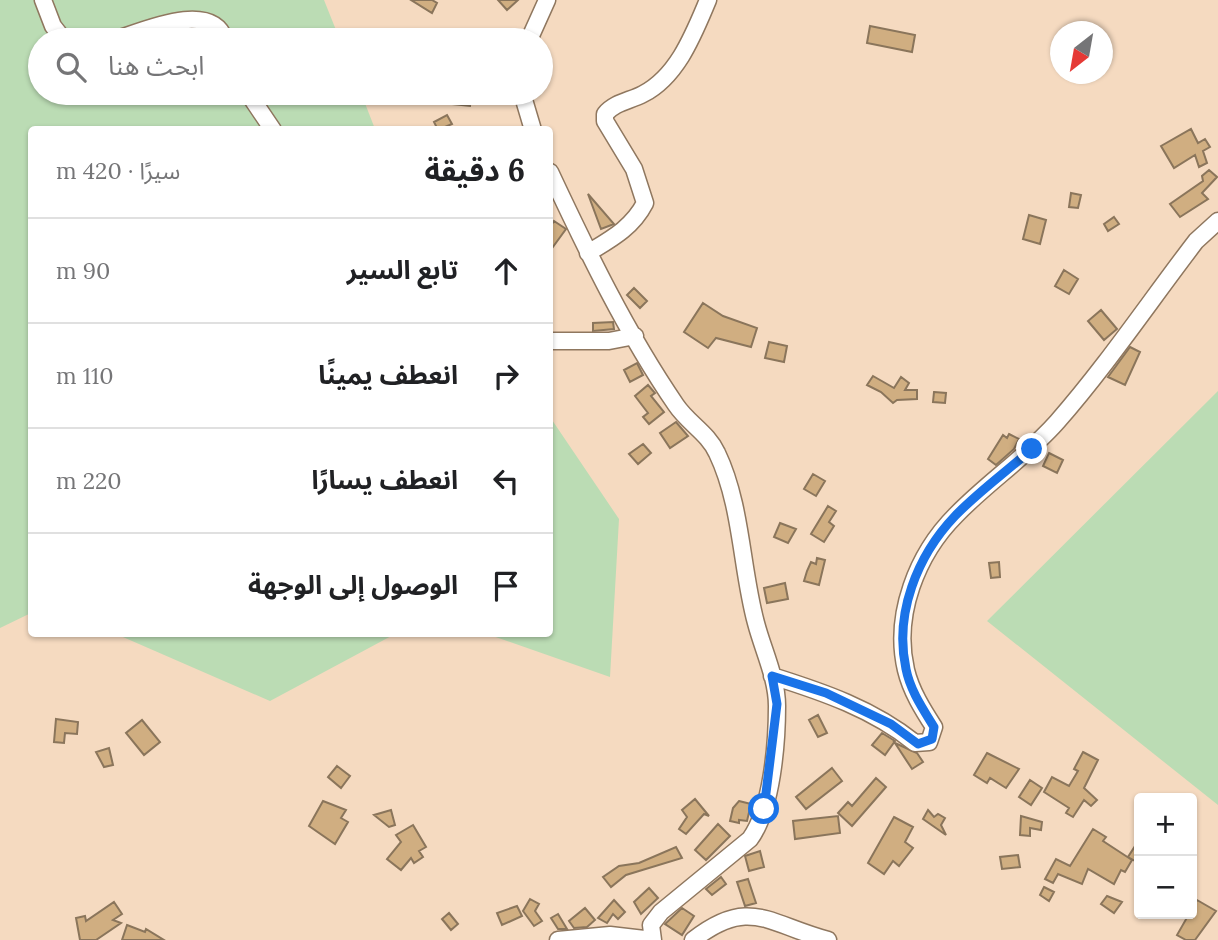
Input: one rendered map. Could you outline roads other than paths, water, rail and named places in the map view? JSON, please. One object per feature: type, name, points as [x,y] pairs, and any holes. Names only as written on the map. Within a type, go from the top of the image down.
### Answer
[{"type":"street","points":[[43,0],[55,28]]},
{"type":"street","points":[[534,28],[547,0]]},
{"type":"street","points":[[587,253],[622,232],[633,222],[645,202],[634,169],[605,121],[605,114],[610,108],[644,94],[658,83],[687,47],[708,0]]},
{"type":"street","points":[[151,28],[189,15],[207,17],[218,28]]},
{"type":"street","points":[[256,105],[270,126]]},
{"type":"street","points":[[526,105],[532,126]]},
{"type":"street","points":[[553,179],[587,253],[677,408],[711,441],[726,474],[755,622],[772,676],[777,704],[772,765],[759,827],[750,839],[661,912],[651,925],[653,940],[610,935],[558,940]]},
{"type":"street","points":[[772,676],[837,698],[891,724],[918,744],[929,742],[934,727],[916,698],[906,671],[902,644],[914,579],[931,544],[956,515],[1041,439],[1085,390],[1196,241],[1218,221]]},
{"type":"street","points":[[553,341],[609,341],[635,336]]},
{"type":"street","points":[[693,940],[714,923],[734,915],[754,916],[828,940]]}]
